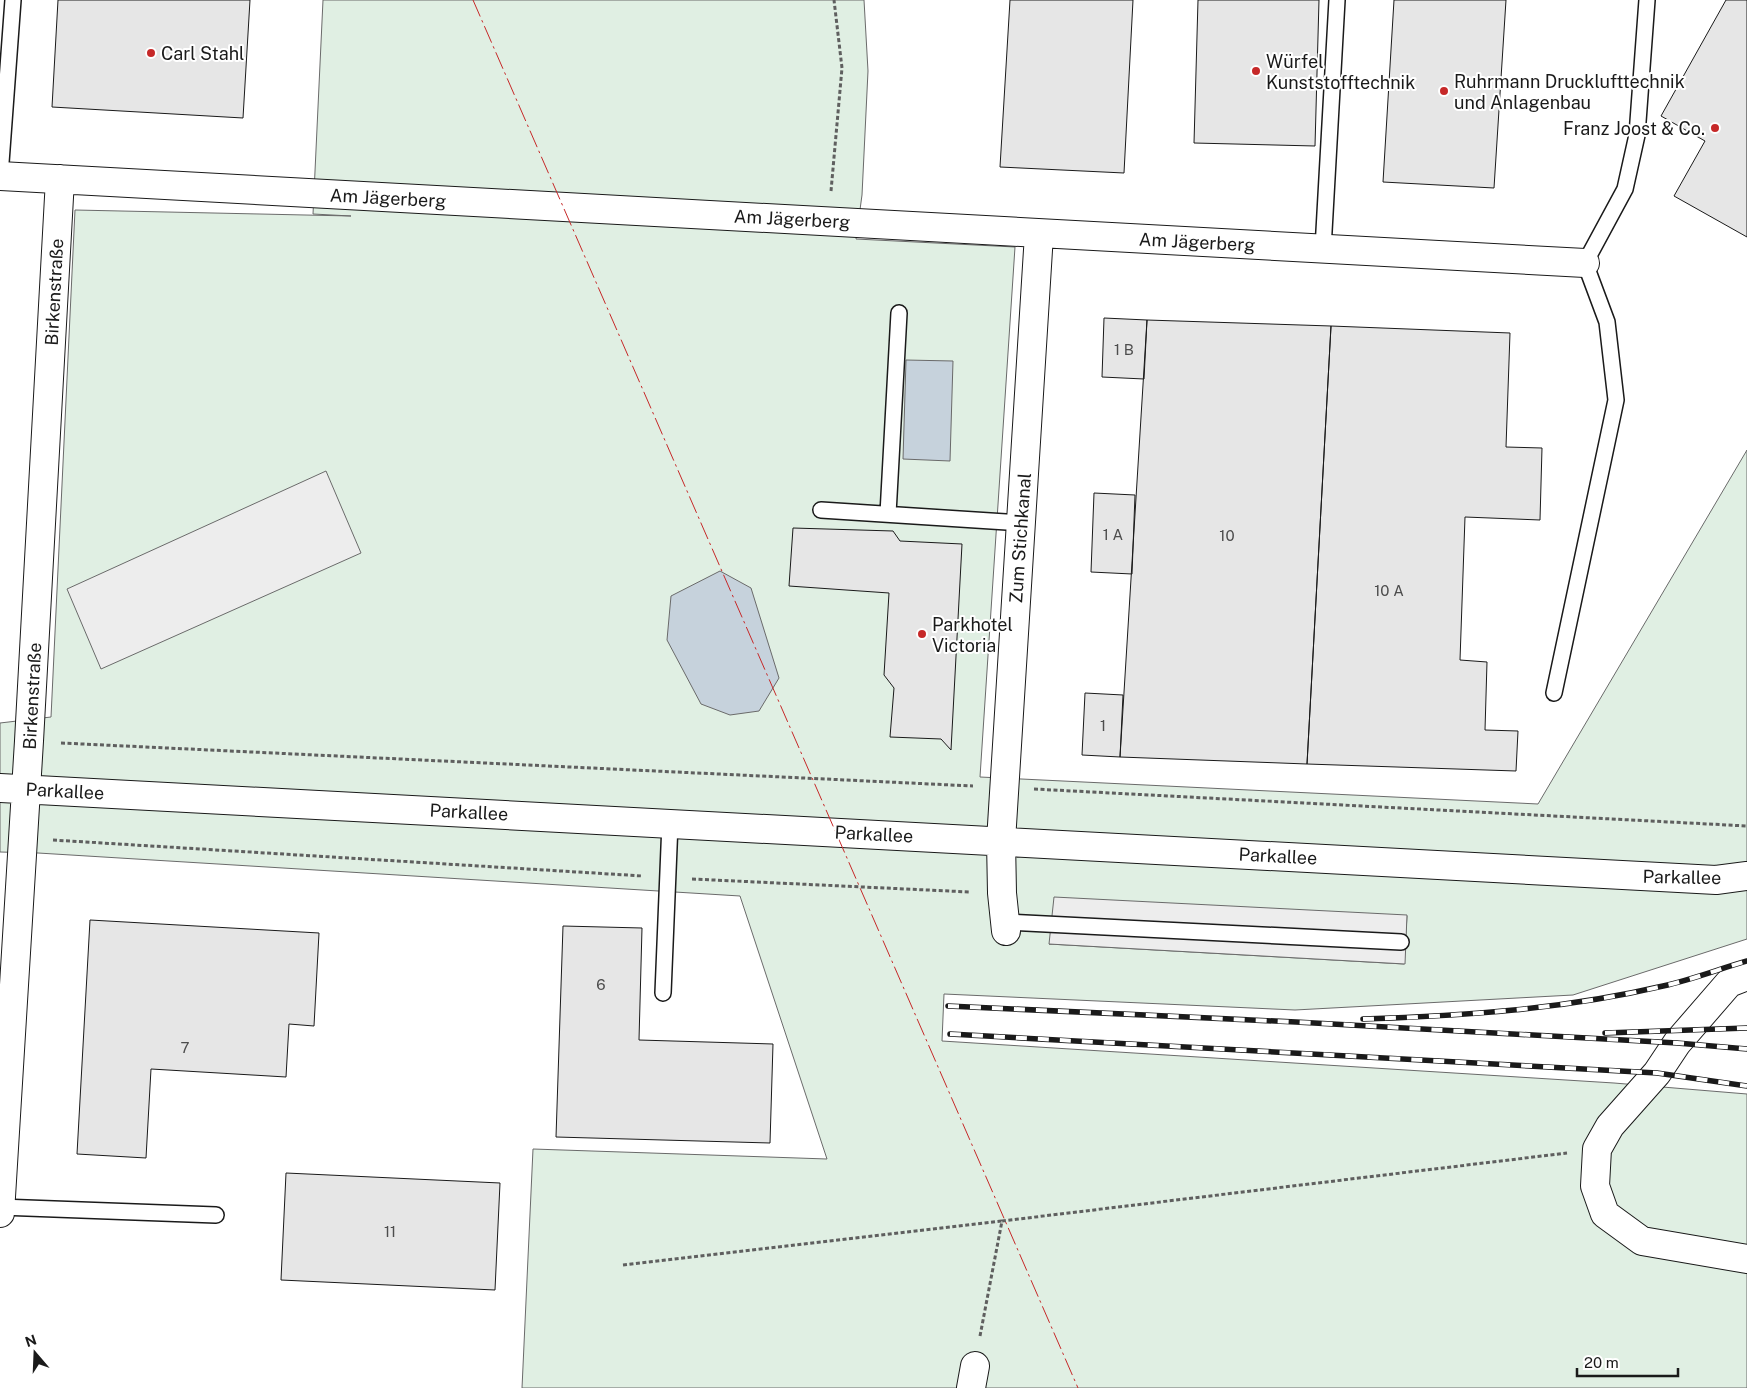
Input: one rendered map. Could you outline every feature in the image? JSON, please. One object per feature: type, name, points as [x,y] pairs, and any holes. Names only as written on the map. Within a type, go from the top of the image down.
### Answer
[{"type":"street","name":"Am Jägerberg","points":[[0,176],[1585,263]]},
{"type":"street","name":"Birkenstraße","points":[[0,1213],[23,838],[13,789],[29,741],[60,180]]},
{"type":"street","name":"Zum Stichkanal","points":[[1006,926],[1002,893],[1001,841],[1039,234]]},
{"type":"street","name":"Parkallee","points":[[13,789],[1716,880],[1747,876]]},
{"type":"street","points":[[1747,976],[1729,983],[1677,1043],[1657,1073],[1610,1126],[1597,1149],[1595,1186],[1606,1214],[1642,1241],[1747,1259]]},
{"type":"lane","points":[[0,176],[13,0]]},
{"type":"lane","points":[[1323,249],[1338,0]]},
{"type":"lane","points":[[1554,693],[1616,400],[1608,322],[1585,263],[1624,190],[1637,136],[1648,0]]},
{"type":"lane","points":[[888,514],[899,313]]},
{"type":"lane","points":[[821,510],[1021,523]]},
{"type":"lane","points":[[663,993],[670,823]]},
{"type":"lane","points":[[1006,926],[1401,942]]},
{"type":"lane","points":[[0,1207],[216,1216]]},
{"type":"path","points":[[828,221],[842,68],[834,0]]},
{"type":"path","points":[[29,741],[1747,826]]},
{"type":"path","points":[[23,838],[667,878],[1002,893]]},
{"type":"path","points":[[623,1265],[1597,1149]]},
{"type":"path","points":[[973,1377],[1002,1221]]},
{"type":"green space","points":[[323,0],[864,0],[868,71],[862,195],[856,239],[1015,247],[980,777],[1538,804],[1747,450],[1747,939],[1573,995],[1295,1010],[944,994],[942,1041],[1614,1083],[1747,1094],[1747,1388],[522,1388],[533,1149],[827,1159],[740,896],[0,852],[0,723],[51,717],[75,210],[351,216],[313,214]],"holes":[[[1407,916],[1404,964],[1049,944]]]},
{"type":"shaded area","points":[[906,360],[953,361],[950,461],[903,459]]},
{"type":"shaded area","points":[[326,471],[361,553],[101,669],[67,589]]},
{"type":"shaded area","points":[[720,571],[751,588],[779,678],[759,711],[730,715],[701,704],[667,640],[671,596]]},
{"type":"shaded area","points":[[1054,897],[1407,915],[1405,964],[1049,944]]},
{"type":"building","name":"Carl Stahl","points":[[58,0],[250,0],[243,118],[52,107]]},
{"type":"building","points":[[1010,0],[1133,0],[1124,173],[1000,167]]},
{"type":"building","name":"Würfel Kunststofftechnik","points":[[1198,0],[1319,0],[1315,146],[1194,143]]},
{"type":"building","name":"Ruhrmann Drucklufttechnik und Anlagenbau","points":[[1394,0],[1506,0],[1494,188],[1383,182]]},
{"type":"building","name":"Franz Joost & Co.","points":[[1726,0],[1747,0],[1747,237],[1674,196],[1705,141],[1661,116]]},
{"type":"building","points":[[1104,318],[1147,320],[1144,379],[1102,377]]},
{"type":"building","points":[[1147,320],[1331,326],[1307,764],[1120,757]]},
{"type":"building","points":[[1331,326],[1510,333],[1506,447],[1542,448],[1540,520],[1465,517],[1460,660],[1487,662],[1485,730],[1518,731],[1516,771],[1307,764]]},
{"type":"building","points":[[1094,493],[1135,495],[1132,574],[1091,572]]},
{"type":"building","name":"Parkhotel Victoria","points":[[793,528],[893,531],[900,541],[962,544],[951,750],[941,739],[890,737],[894,688],[884,675],[889,593],[789,586]]},
{"type":"building","points":[[1085,693],[1123,695],[1120,757],[1082,755]]},
{"type":"building","points":[[90,920],[319,933],[314,1026],[289,1024],[286,1077],[151,1069],[146,1158],[77,1154]]},
{"type":"building","points":[[563,926],[642,928],[639,1040],[773,1044],[770,1143],[556,1137]]},
{"type":"building","points":[[286,1173],[500,1183],[495,1290],[281,1280]]},
{"type":"railway","points":[[1363,1019],[1438,1016],[1551,1006],[1674,984],[1747,961]]},
{"type":"railway","points":[[948,1006],[1296,1022],[1677,1043],[1747,1049]]},
{"type":"railway","points":[[1605,1033],[1747,1028]]},
{"type":"railway","points":[[950,1034],[1657,1073],[1747,1086]]},
{"type":"power","points":[[473,0],[1078,1388]]},
{"type":"place","name":"Carl Stahl","points":[[151,53]]},
{"type":"place","name":"Würfel Kunststofftechnik","points":[[1256,71]]},
{"type":"place","name":"Ruhrmann Drucklufttechnik und Anlagenbau","points":[[1444,91]]},
{"type":"place","name":"Franz Joost & Co.","points":[[1715,128]]},
{"type":"place","name":"Parkhotel Victoria","points":[[922,634]]}]
